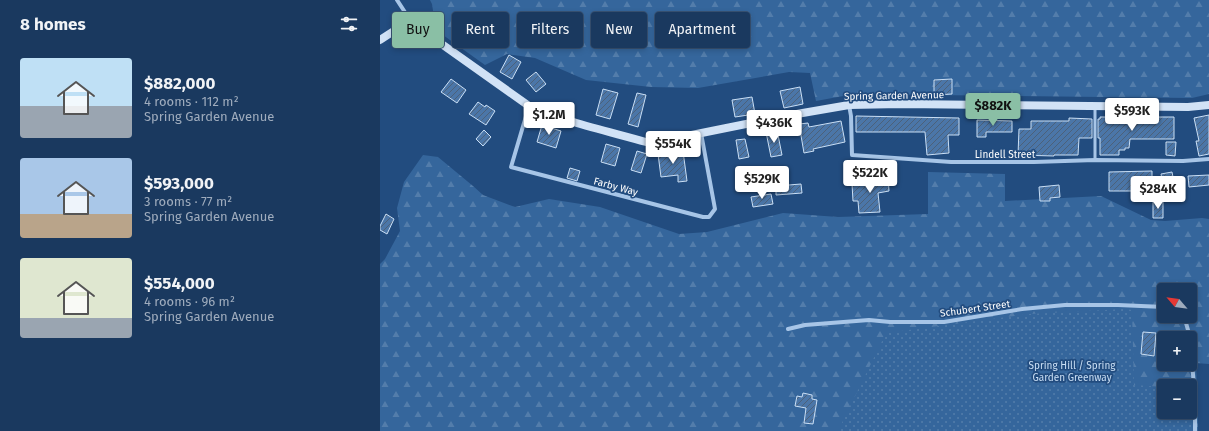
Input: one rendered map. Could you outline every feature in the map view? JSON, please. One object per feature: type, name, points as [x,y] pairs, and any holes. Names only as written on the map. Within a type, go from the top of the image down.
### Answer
[{"type":"street","points":[[397,0],[405,12]]},
{"type":"street","points":[[380,40],[392,32]]},
{"type":"street","name":"Spring Garden Avenue","points":[[444,46],[529,106],[568,120],[646,142],[657,142],[849,105],[909,104],[1188,107],[1209,105]]},
{"type":"street","name":"Lindell Street","points":[[849,105],[851,116],[852,155],[951,162],[1095,160],[1183,161],[1209,159]]},
{"type":"street","name":"Farby Way","points":[[529,106],[511,167],[703,217],[709,217],[714,210],[701,133]]},
{"type":"street","name":"Schubert Street","points":[[788,329],[805,325],[869,320],[890,322],[944,322],[1022,309],[1065,305],[1157,307]]},
{"type":"street","points":[[1186,323],[1190,337],[1195,400],[1195,431]]},
{"type":"lane","points":[[1095,106],[1095,160]]},
{"type":"green space","points":[[430,0],[1209,0],[1209,94],[1192,98],[854,94],[816,101],[810,73],[789,72],[698,88],[651,87],[586,80],[535,58],[507,54],[485,65],[461,48],[509,48],[509,12],[452,12],[452,41],[444,36],[444,12],[433,12]]},
{"type":"green space","points":[[423,155],[438,157],[483,195],[515,207],[549,199],[600,207],[679,234],[707,232],[783,213],[838,217],[928,214],[928,172],[1005,174],[1005,201],[1101,196],[1151,220],[1165,221],[1202,218],[1209,219],[1209,364],[1197,363],[1197,331],[1157,331],[1157,371],[1196,371],[1197,379],[1157,379],[1157,419],[1197,419],[1197,388],[1198,431],[380,431],[380,264],[385,259],[400,231],[397,208],[404,182]]},
{"type":"green space","name":"Spring Hill / Spring Garden Greenway","points":[[1124,309],[1132,310],[1134,385],[1157,387],[1157,419],[1192,419],[1192,431],[838,431],[886,333],[1029,314]]},
{"type":"building","points":[[509,55],[521,62],[512,79],[500,72]]},
{"type":"building","points":[[536,72],[546,84],[536,92],[526,80]]},
{"type":"building","points":[[451,79],[466,90],[457,103],[441,92]]},
{"type":"building","points":[[952,79],[952,94],[934,95],[934,80]]},
{"type":"building","points":[[800,87],[803,104],[784,108],[780,91]]},
{"type":"building","points":[[603,89],[618,93],[610,119],[596,115]]},
{"type":"building","points":[[637,93],[646,95],[638,127],[628,124]]},
{"type":"building","points":[[752,97],[755,114],[735,117],[732,100]]},
{"type":"building","points":[[478,102],[495,111],[486,125],[469,114]]},
{"type":"building","points":[[1209,115],[1209,154],[1199,156],[1196,141],[1199,141],[1194,118]]},
{"type":"building","points":[[856,116],[959,118],[959,135],[948,135],[949,153],[927,155],[925,132],[856,132]]},
{"type":"building","points":[[1100,117],[1174,117],[1174,139],[1130,139],[1129,148],[1119,150],[1119,155],[1100,155],[1098,119],[1100,119]]},
{"type":"building","points":[[1069,118],[1092,119],[1092,138],[1079,138],[1078,155],[1018,155],[1019,129],[1031,129],[1031,121],[1069,121]]},
{"type":"building","points":[[977,120],[1012,121],[1012,132],[986,132],[986,137],[977,137]]},
{"type":"building","points":[[841,121],[845,142],[813,149],[814,151],[804,153],[799,124],[808,123],[809,127]]},
{"type":"building","points":[[542,125],[561,131],[556,148],[537,142]]},
{"type":"building","points":[[484,130],[491,137],[483,146],[476,139]]},
{"type":"building","points":[[777,130],[782,155],[771,157],[766,132]]},
{"type":"building","points":[[745,139],[749,157],[739,159],[736,140]]},
{"type":"building","points":[[1166,142],[1176,142],[1175,156],[1166,155]]},
{"type":"building","points":[[606,144],[620,148],[615,166],[601,162]]},
{"type":"building","points":[[637,151],[647,154],[641,173],[631,170]]},
{"type":"building","points":[[683,151],[687,181],[678,182],[678,175],[661,177],[658,154]]},
{"type":"building","points":[[570,168],[580,171],[577,181],[567,178]]},
{"type":"building","points":[[1152,171],[1152,181],[1144,181],[1144,199],[1134,199],[1134,191],[1109,191],[1109,172]]},
{"type":"building","points":[[1172,172],[1175,187],[1164,189],[1161,174]]},
{"type":"building","points":[[1209,175],[1209,185],[1189,187],[1188,176]]},
{"type":"building","points":[[888,177],[889,191],[878,193],[880,212],[859,213],[858,201],[853,201],[852,184]]},
{"type":"building","points":[[801,184],[802,193],[776,195],[776,186]]},
{"type":"building","points":[[1059,185],[1060,197],[1050,198],[1050,201],[1040,201],[1039,187]]},
{"type":"building","points":[[771,194],[773,204],[753,207],[751,197]]},
{"type":"building","points":[[1163,201],[1163,218],[1153,218],[1153,202]]},
{"type":"building","points":[[386,214],[394,219],[387,234],[380,230],[380,226]]},
{"type":"building","points":[[1143,332],[1156,333],[1154,356],[1141,354]]},
{"type":"building","points":[[803,393],[812,395],[812,399],[817,400],[813,424],[804,423],[806,408],[795,406],[797,396],[802,397]]}]
